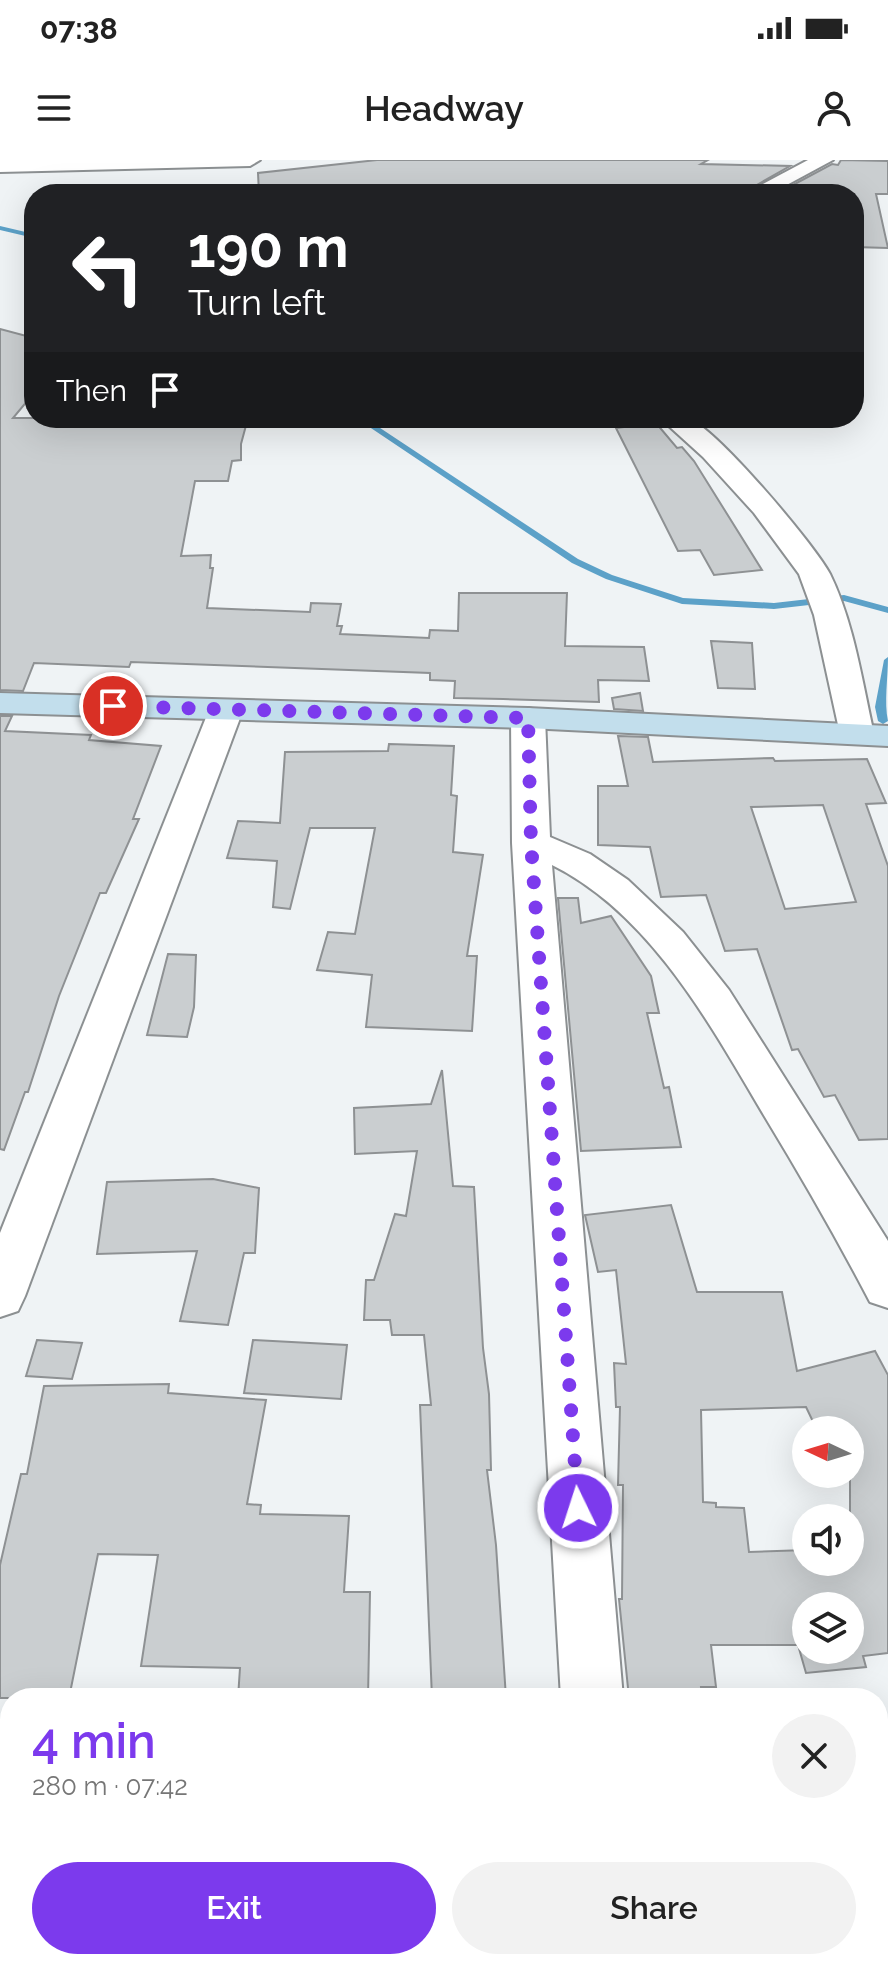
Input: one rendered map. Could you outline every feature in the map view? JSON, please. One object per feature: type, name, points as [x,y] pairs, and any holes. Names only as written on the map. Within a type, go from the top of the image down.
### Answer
[{"type":"main road","points":[[0,703],[528,718],[872,735]]},
{"type":"street","points":[[0,166],[250,160]]},
{"type":"street","points":[[775,184],[823,160]]},
{"type":"street","points":[[765,163],[802,171]]},
{"type":"street","points":[[685,428],[713,451],[744,484],[814,573],[872,735]]},
{"type":"street","points":[[0,1296],[226,710]]},
{"type":"street","points":[[528,718],[531,843],[591,1688]]},
{"type":"street","points":[[531,843],[580,864],[631,903],[670,939],[728,1020],[851,1217],[888,1287]]},
{"type":"building","points":[[377,160],[708,160],[701,164],[790,166],[758,184],[259,184],[258,173]]},
{"type":"building","points":[[841,160],[888,161],[888,194],[876,194],[888,248],[864,247],[864,184],[795,184],[832,164],[838,165]]},
{"type":"building","points":[[0,329],[24,335],[24,405],[13,418],[24,418],[24,428],[245,428],[241,460],[232,461],[228,481],[195,481],[181,556],[211,555],[210,568],[213,568],[207,608],[310,612],[311,603],[341,604],[337,626],[342,626],[340,634],[429,638],[430,630],[458,631],[459,593],[567,593],[565,646],[644,647],[649,681],[598,680],[599,702],[454,698],[455,681],[430,680],[430,673],[131,662],[129,667],[34,663],[23,691],[0,690]]},
{"type":"building","points":[[616,428],[660,428],[677,448],[682,447],[694,461],[762,570],[714,575],[700,550],[678,551]]},
{"type":"building","points":[[711,641],[752,643],[755,689],[718,688]]},
{"type":"building","points":[[640,693],[643,711],[614,709],[612,698]]},
{"type":"building","points":[[0,716],[12,716],[5,731],[91,735],[89,740],[161,746],[133,819],[139,819],[106,893],[100,893],[4,1150],[0,1149]]},
{"type":"building","points":[[618,736],[648,737],[653,762],[867,759],[886,803],[866,804],[888,866],[888,1139],[859,1140],[835,1095],[824,1097],[798,1049],[792,1050],[757,949],[725,951],[706,895],[661,897],[650,847],[598,845],[598,786],[628,786]],"holes":[[[823,805],[856,902],[785,909],[751,807]]]},
{"type":"building","points":[[389,744],[454,746],[451,795],[457,796],[453,852],[483,855],[467,956],[477,956],[472,1031],[366,1027],[372,975],[317,970],[328,932],[355,934],[375,828],[310,828],[290,909],[273,907],[277,861],[227,858],[238,821],[280,823],[285,752],[388,751]]},
{"type":"building","points":[[558,898],[578,898],[581,923],[611,916],[651,976],[659,1013],[647,1013],[664,1088],[669,1087],[681,1147],[581,1151]]},
{"type":"building","points":[[168,954],[196,955],[194,1007],[187,1037],[147,1035]]},
{"type":"building","points":[[442,1070],[453,1186],[474,1187],[483,1348],[489,1394],[491,1470],[487,1470],[496,1545],[505,1688],[432,1688],[420,1405],[431,1405],[424,1335],[392,1335],[390,1320],[364,1320],[366,1280],[374,1280],[395,1214],[406,1216],[417,1151],[355,1154],[354,1108],[431,1104]]},
{"type":"building","points":[[213,1179],[259,1188],[255,1253],[244,1253],[228,1325],[180,1321],[197,1251],[97,1254],[107,1182]]},
{"type":"building","points":[[671,1205],[697,1292],[782,1292],[797,1371],[875,1351],[888,1375],[888,1653],[864,1656],[864,1592],[792,1592],[792,1645],[711,1645],[716,1687],[628,1688],[619,1599],[622,1599],[623,1485],[618,1485],[620,1407],[616,1407],[614,1363],[626,1364],[616,1270],[598,1272],[585,1215]],"holes":[[[806,1407],[810,1416],[864,1416],[864,1488],[850,1488],[850,1504],[864,1504],[864,1576],[792,1576],[792,1550],[749,1552],[744,1508],[716,1507],[716,1503],[703,1502],[701,1410]]]},
{"type":"building","points":[[37,1340],[82,1343],[72,1379],[26,1376]]},
{"type":"building","points":[[253,1340],[347,1345],[341,1399],[244,1393]]},
{"type":"building","points":[[169,1384],[168,1393],[266,1400],[247,1504],[261,1505],[260,1514],[349,1516],[344,1592],[370,1592],[368,1688],[239,1688],[240,1668],[141,1666],[158,1555],[98,1554],[71,1688],[0,1688],[0,1565],[21,1474],[27,1474],[44,1386]]},
{"type":"building","points":[[864,1660],[866,1667],[806,1673],[803,1664],[864,1664]]},
{"type":"waterway","points":[[0,228],[24,234]]},
{"type":"waterway","points":[[375,428],[575,561],[609,577],[682,601],[774,606],[844,598],[888,610]]},
{"type":"waterway","points":[[883,721],[880,707],[888,660]]},
{"type":"route","points":[[113,706],[528,718],[531,843],[578,1508]]}]
